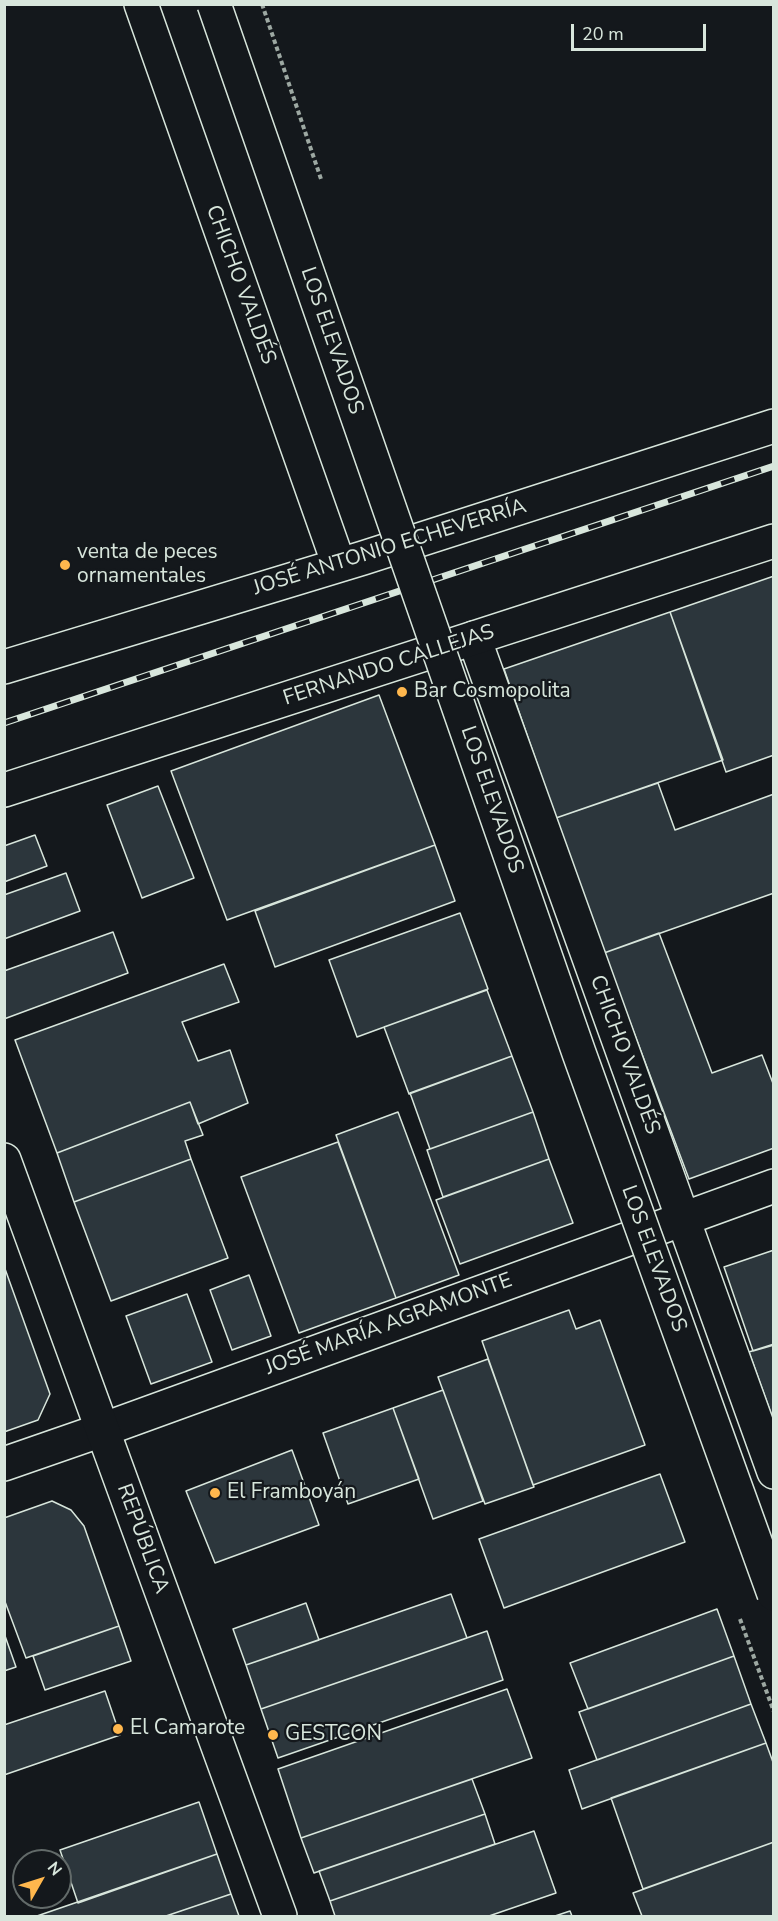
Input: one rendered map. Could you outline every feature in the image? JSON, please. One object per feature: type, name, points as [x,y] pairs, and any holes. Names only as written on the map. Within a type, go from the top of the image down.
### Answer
[{"type":"street","name":"CHICHO VALDÉS","points":[[141,4],[339,565]]},
{"type":"street","name":"LOS ELEVADOS","points":[[214,4],[579,1053],[774,1594]]},
{"type":"street","name":"JOSÉ ANTONIO ECHEVERRÍA","points":[[4,667],[339,565],[774,426]]},
{"type":"street","name":"FERNANDO CALLEJAS","points":[[4,790],[774,541]]},
{"type":"street","name":"CHICHO VALDÉS","points":[[474,638],[774,1472]]},
{"type":"street","name":"REPÚBLICA","points":[[4,1161],[280,1917]]},
{"type":"street","name":"JOSÉ MARÍA AGRAMONTE","points":[[4,1464],[774,1186]]},
{"type":"building","points":[[774,576],[774,755],[726,772],[670,612]]},
{"type":"building","points":[[670,612],[723,760],[556,818],[504,669]]},
{"type":"building","points":[[379,695],[435,845],[227,920],[171,771]]},
{"type":"building","points":[[658,783],[675,830],[774,794],[774,893],[604,953],[556,818]]},
{"type":"building","points":[[158,786],[194,878],[142,898],[107,805]]},
{"type":"building","points":[[35,835],[47,866],[4,882],[4,846]]},
{"type":"building","points":[[435,845],[455,901],[275,967],[255,911]]},
{"type":"building","points":[[66,873],[80,911],[4,939],[4,895]]},
{"type":"building","points":[[460,913],[488,989],[357,1037],[329,960]]},
{"type":"building","points":[[113,932],[128,973],[4,1019],[4,971]]},
{"type":"building","points":[[659,933],[712,1073],[762,1055],[774,1086],[774,1148],[689,1179],[604,953]]},
{"type":"building","points":[[224,964],[239,1002],[182,1022],[198,1061],[230,1050],[248,1103],[198,1124],[190,1102],[57,1153],[15,1040]]},
{"type":"building","points":[[487,990],[512,1056],[409,1094],[384,1027]]},
{"type":"building","points":[[512,1056],[533,1112],[430,1149],[410,1093]]},
{"type":"building","points":[[190,1102],[203,1135],[185,1141],[191,1159],[74,1202],[57,1153]]},
{"type":"building","points":[[398,1112],[459,1275],[396,1298],[336,1135]]},
{"type":"building","points":[[533,1112],[549,1159],[443,1197],[427,1150]]},
{"type":"building","points":[[338,1142],[396,1298],[299,1333],[241,1177]]},
{"type":"building","points":[[191,1159],[228,1258],[111,1301],[74,1202]]},
{"type":"building","points":[[549,1159],[573,1223],[460,1264],[436,1200]]},
{"type":"building","points":[[774,1250],[774,1345],[753,1351],[724,1267]]},
{"type":"building","points":[[4,1266],[50,1394],[38,1420],[4,1432]]},
{"type":"building","points":[[249,1275],[271,1336],[232,1350],[210,1290]]},
{"type":"building","points":[[187,1294],[212,1362],[151,1384],[126,1316]]},
{"type":"building","points":[[569,1310],[576,1329],[600,1320],[645,1445],[533,1485],[482,1341]]},
{"type":"building","points":[[774,1344],[774,1422],[749,1352]]},
{"type":"building","points":[[488,1359],[534,1487],[485,1504],[438,1377]]},
{"type":"building","points":[[443,1390],[483,1501],[433,1519],[393,1408]]},
{"type":"building","points":[[393,1408],[419,1479],[348,1504],[323,1433]]},
{"type":"building","points":[[292,1450],[319,1525],[215,1563],[186,1491]]},
{"type":"building","points":[[660,1474],[685,1542],[504,1608],[479,1539]]},
{"type":"building","points":[[52,1501],[71,1510],[84,1526],[119,1626],[26,1658],[4,1599],[4,1518]]},
{"type":"building","points":[[451,1594],[467,1638],[261,1709],[246,1665]]},
{"type":"building","points":[[306,1603],[319,1640],[246,1665],[233,1629]]},
{"type":"building","points":[[717,1609],[734,1656],[588,1709],[570,1663]]},
{"type":"building","points":[[119,1626],[131,1661],[45,1690],[33,1656]]},
{"type":"building","points":[[487,1631],[503,1680],[278,1758],[261,1709]]},
{"type":"building","points":[[4,1633],[16,1667],[4,1671]]},
{"type":"building","points":[[734,1656],[751,1704],[597,1760],[579,1712]]},
{"type":"building","points":[[507,1689],[532,1758],[301,1838],[278,1769]]},
{"type":"building","points":[[105,1691],[120,1735],[4,1775],[4,1725]]},
{"type":"building","points":[[751,1704],[766,1743],[582,1809],[569,1770]]},
{"type":"building","points":[[766,1743],[774,1765],[774,1842],[643,1889],[611,1798]]},
{"type":"building","points":[[472,1779],[485,1814],[314,1873],[301,1838]]},
{"type":"building","points":[[199,1802],[217,1854],[78,1903],[72,1885],[72,1849],[63,1849]]},
{"type":"building","points":[[485,1814],[495,1844],[330,1901],[319,1871]]},
{"type":"building","points":[[534,1831],[556,1893],[489,1916],[335,1916],[330,1901]]},
{"type":"building","points":[[774,1842],[774,1916],[642,1916],[633,1893]]},
{"type":"building","points":[[217,1854],[231,1894],[166,1916],[37,1916],[57,1909],[72,1909],[72,1904]]},
{"type":"building","points":[[231,1894],[239,1916],[166,1916]]},
{"type":"building","points":[[570,1911],[572,1916],[555,1916]]},
{"type":"railway","points":[[4,723],[774,466]]},
{"type":"place","name":"venta de peces ornamentales","points":[[65,565]]},
{"type":"place","name":"Bar Cosmopolita","points":[[402,692]]},
{"type":"place","name":"El Framboyán","points":[[215,1493]]},
{"type":"place","name":"El Camarote","points":[[118,1729]]},
{"type":"place","name":"GESTCON","points":[[273,1735]]}]
